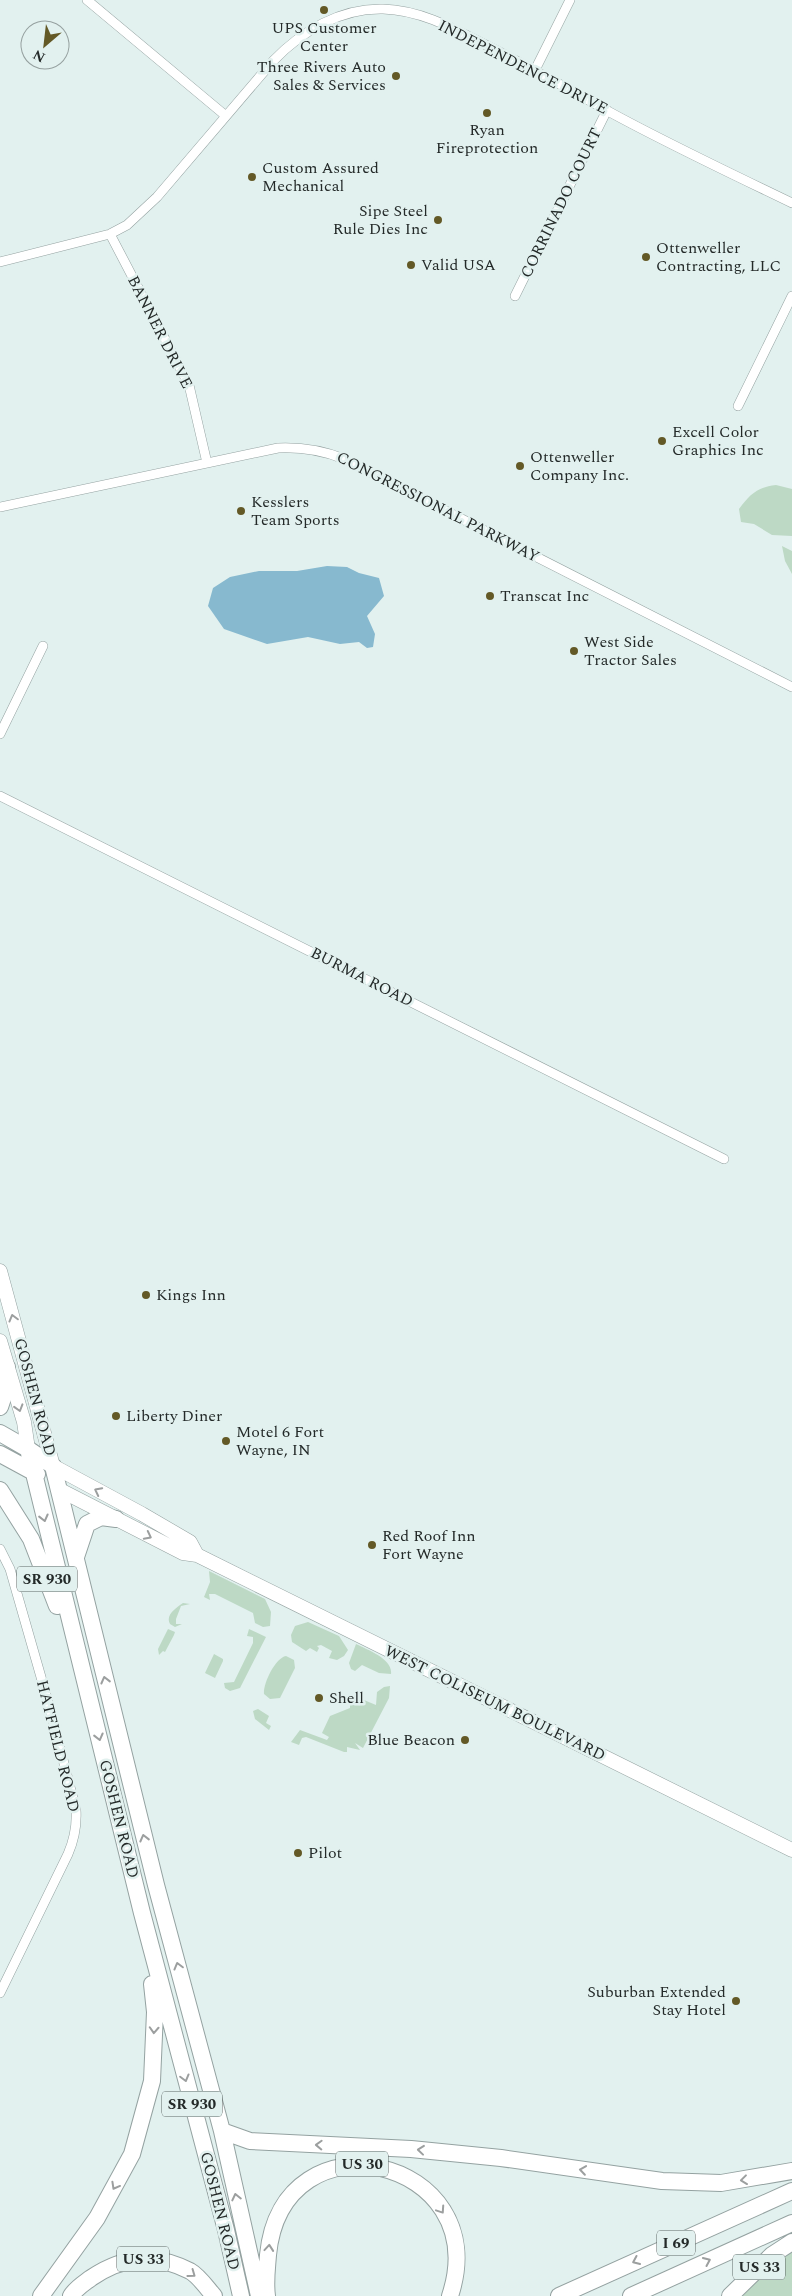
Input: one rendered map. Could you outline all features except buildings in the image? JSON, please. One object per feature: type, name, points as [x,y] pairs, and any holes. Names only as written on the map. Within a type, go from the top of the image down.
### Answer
[{"type":"highway","points":[[0,1407],[5,1392],[7,1367]]},
{"type":"highway","name":"WEST COLISEUM BOULEVARD","points":[[0,1434],[28,1449],[53,1466]]},
{"type":"highway","name":"GOSHEN ROAD","points":[[28,1449],[142,1913],[226,2230],[241,2296]]},
{"type":"highway","name":"WEST COLISEUM BOULEVARD","points":[[0,1454],[32,1471],[58,1489]]},
{"type":"highway","name":"SR 930","points":[[53,1466],[156,1885],[222,2131],[259,2296]]},
{"type":"highway","name":"SR 930","points":[[0,1490],[31,1539],[83,1673]]},
{"type":"highway","points":[[75,1559],[87,1524],[101,1517],[116,1519]]},
{"type":"highway","points":[[41,2296],[97,2218],[132,2154],[150,2090],[155,2012],[142,1913]]},
{"type":"highway","points":[[222,2131],[250,2142],[411,2149],[501,2158],[662,2181],[721,2183],[770,2177],[792,2171]]},
{"type":"highway","name":"US 30","points":[[268,2296],[266,2284],[270,2239],[280,2210],[294,2192],[313,2178],[337,2167],[363,2164],[388,2169],[412,2180],[433,2198],[448,2220],[457,2247],[456,2277],[450,2296]]},
{"type":"highway","name":"I 69","points":[[559,2296],[792,2190]]},
{"type":"highway","name":"I 69","points":[[631,2296],[792,2223]]},
{"type":"highway","name":"US 33","points":[[730,2296],[772,2255],[792,2242]]},
{"type":"highway","name":"US 33","points":[[71,2296],[75,2290],[100,2272],[125,2260],[142,2259],[167,2262],[192,2272],[214,2296]]},
{"type":"main road","name":"GOSHEN ROAD","points":[[0,1271],[53,1466]]},
{"type":"main road","name":"GOSHEN ROAD","points":[[0,1341],[24,1422],[28,1449]]},
{"type":"main road","name":"WEST COLISEUM BOULEVARD","points":[[53,1466],[190,1542],[197,1555]]},
{"type":"main road","name":"WEST COLISEUM BOULEVARD","points":[[58,1489],[182,1554],[197,1555],[792,1850]]},
{"type":"street","points":[[88,0],[226,116]]},
{"type":"street","points":[[535,70],[570,0]]},
{"type":"street","name":"INDEPENDENCE DRIVE","points":[[0,262],[110,234],[127,225],[146,209],[273,60],[294,40],[334,18],[364,10],[393,10],[431,19],[535,70],[607,110],[792,203]]},
{"type":"street","name":"CORRINADO COURT","points":[[515,296],[607,110]]},
{"type":"street","name":"BANNER DRIVE","points":[[110,234],[189,385],[207,463]]},
{"type":"street","points":[[738,406],[792,296]]},
{"type":"street","name":"CONGRESSIONAL PARKWAY","points":[[0,507],[278,448],[297,447],[325,452],[344,459],[792,687]]},
{"type":"street","points":[[0,734],[44,646]]},
{"type":"street","name":"BURMA ROAD","points":[[0,796],[724,1159]]},
{"type":"street","name":"HATFIELD ROAD","points":[[0,1549],[10,1569],[50,1705],[76,1810],[74,1839],[68,1854],[0,1993]]},
{"type":"green space","points":[[776,485],[792,489],[792,536],[772,535],[754,524],[741,522],[739,509],[747,499],[759,490]]},
{"type":"green space","points":[[782,546],[792,551],[792,574],[785,561]]},
{"type":"green space","points":[[209,1571],[265,1599],[271,1612],[270,1626],[263,1627],[255,1623],[253,1613],[215,1594],[209,1594],[210,1600],[204,1597],[210,1582]]},
{"type":"green space","points":[[183,1603],[190,1604],[181,1606],[176,1624],[182,1624],[175,1627],[170,1624],[170,1615]]},
{"type":"green space","points":[[308,1622],[339,1636],[348,1650],[344,1656],[337,1660],[329,1658],[332,1651],[321,1645],[317,1646],[319,1648],[317,1652],[310,1648],[306,1651],[292,1642],[291,1635],[295,1626]]},
{"type":"green space","points":[[168,1629],[175,1632],[174,1635],[165,1652],[163,1651],[159,1655],[158,1649]]},
{"type":"green space","points":[[249,1629],[266,1637],[240,1688],[230,1691],[225,1688],[224,1683],[234,1682],[253,1643],[253,1637],[247,1636]]},
{"type":"green space","points":[[356,1644],[384,1659],[391,1669],[391,1674],[379,1673],[362,1665],[355,1671],[351,1669],[349,1663]]},
{"type":"green space","points":[[214,1654],[223,1659],[215,1678],[205,1673]]},
{"type":"green space","points":[[286,1656],[294,1660],[295,1668],[280,1698],[270,1699],[264,1694],[268,1678],[278,1661]]},
{"type":"green space","points":[[390,1686],[389,1698],[363,1748],[355,1743],[360,1750],[347,1747],[347,1752],[344,1752],[306,1737],[302,1738],[299,1745],[291,1742],[300,1730],[327,1740],[329,1737],[322,1733],[330,1716],[350,1708],[350,1702],[353,1698],[359,1698],[376,1705],[377,1692],[384,1687]]},
{"type":"green space","points":[[258,1709],[269,1716],[266,1723],[271,1726],[269,1730],[255,1719],[253,1711]]},
{"type":"green space","points":[[792,2251],[792,2296],[741,2296],[767,2269]]},
{"type":"water","points":[[327,566],[347,567],[359,573],[379,578],[384,596],[367,616],[375,634],[373,647],[367,648],[359,642],[340,644],[308,637],[267,644],[224,629],[208,606],[213,588],[230,577],[259,571],[297,571]]},
{"type":"place","name":"UPS Customer Center","points":[[324,10]]},
{"type":"place","name":"Three Rivers Auto Sales & Services","points":[[396,76]]},
{"type":"place","name":"Ryan Fireprotection","points":[[487,113]]},
{"type":"place","name":"Custom Assured Mechanical","points":[[252,177]]},
{"type":"place","name":"Sipe Steel Rule Dies Inc","points":[[438,220]]},
{"type":"place","name":"Ottenweller Contracting, LLC","points":[[646,257]]},
{"type":"place","name":"Valid USA","points":[[411,265]]},
{"type":"place","name":"Excell Color Graphics Inc","points":[[662,441]]},
{"type":"place","name":"Ottenweller Company Inc.","points":[[520,466]]},
{"type":"place","name":"Kesslers Team Sports","points":[[241,511]]},
{"type":"place","name":"Transcat Inc","points":[[490,596]]},
{"type":"place","name":"West Side Tractor Sales","points":[[574,651]]},
{"type":"place","name":"Kings Inn","points":[[146,1295]]},
{"type":"place","name":"Liberty Diner","points":[[116,1416]]},
{"type":"place","name":"Motel 6 Fort Wayne, IN","points":[[226,1441]]},
{"type":"place","name":"Red Roof Inn Fort Wayne","points":[[372,1545]]},
{"type":"place","name":"Shell","points":[[319,1698]]},
{"type":"place","name":"Blue Beacon","points":[[465,1740]]},
{"type":"place","name":"Pilot","points":[[298,1853]]},
{"type":"place","name":"Suburban Extended Stay Hotel","points":[[736,2001]]}]
